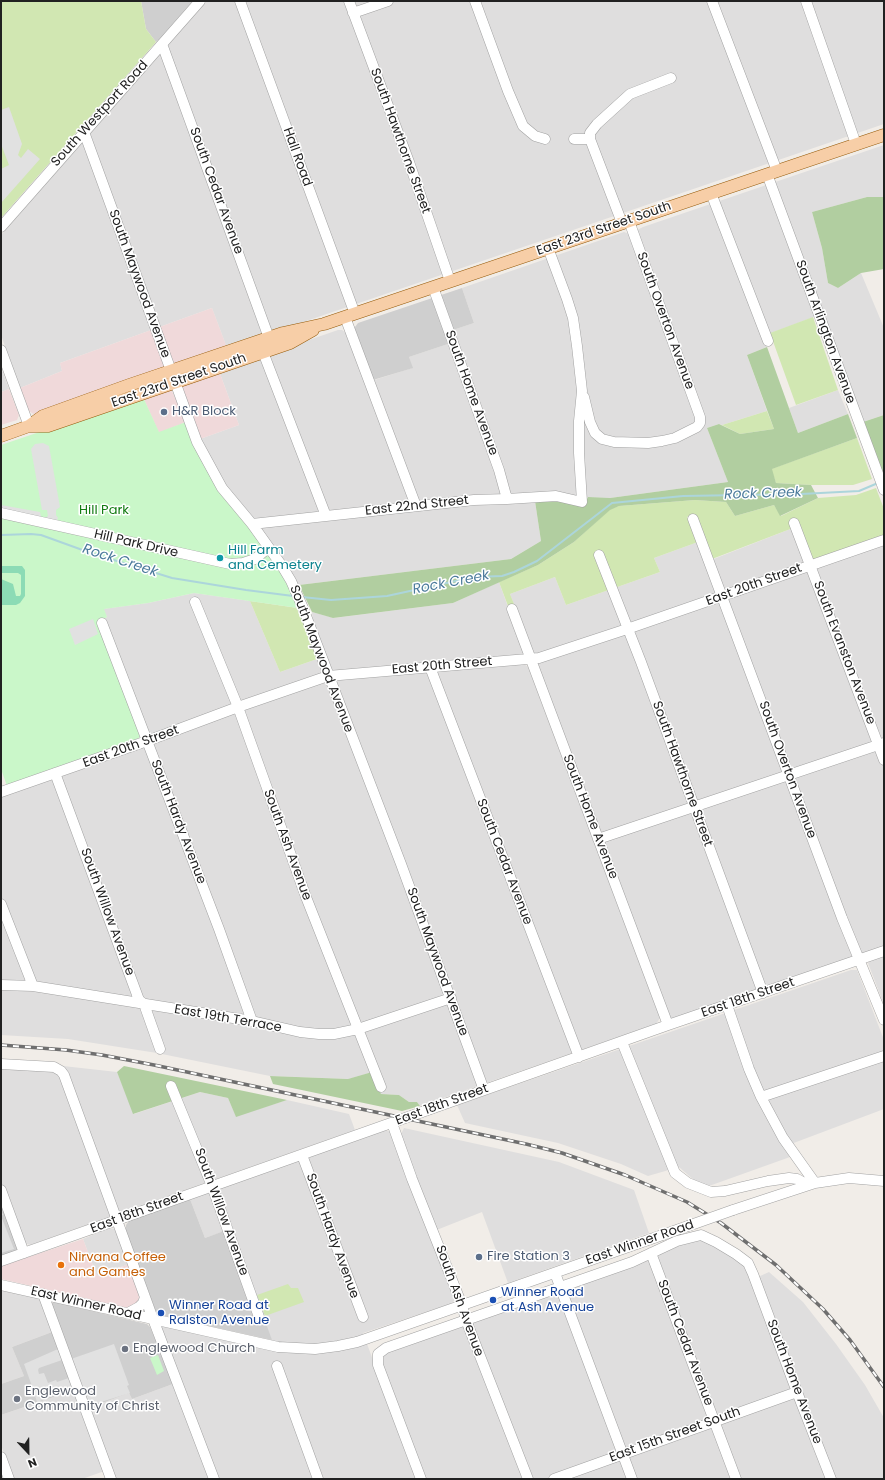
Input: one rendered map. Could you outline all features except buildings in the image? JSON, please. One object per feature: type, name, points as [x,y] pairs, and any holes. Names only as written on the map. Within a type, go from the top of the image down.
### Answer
[{"type":"main road","name":"East 23rd Street South","points":[[1,436],[29,426],[48,426],[283,333],[324,324],[884,134]]},
{"type":"main road","name":"East 23rd Street South","points":[[173,377],[290,343],[324,324]]},
{"type":"street","name":"South Westport Road","points":[[1,227],[200,1]]},
{"type":"street","name":"Hall Road","points":[[240,1],[416,506]]},
{"type":"street","name":"South Hawthorne Street","points":[[349,1],[409,162],[450,281]]},
{"type":"street","points":[[353,13],[388,1]]},
{"type":"street","points":[[475,1],[523,126],[535,136],[545,139]]},
{"type":"street","name":"South Arlington Avenue","points":[[712,1],[884,490]]},
{"type":"street","points":[[806,1],[856,144]]},
{"type":"street","name":"South Cedar Avenue","points":[[162,44],[269,338]]},
{"type":"street","points":[[574,139],[590,139],[590,134],[597,124],[630,94],[671,78]]},
{"type":"street","name":"South Maywood Avenue","points":[[84,132],[197,442],[222,488],[252,524],[282,566],[291,581],[303,608],[451,998],[484,1090]]},
{"type":"street","name":"South Overton Avenue","points":[[582,391],[590,422],[595,433],[602,439],[621,442],[662,442],[675,438],[697,427],[700,420],[698,410],[625,222],[590,139]]},
{"type":"street","points":[[711,193],[768,341]]},
{"type":"street","points":[[548,248],[573,318],[582,391]]},
{"type":"street","name":"South Home Avenue","points":[[434,287],[508,499]]},
{"type":"street","points":[[1,350],[29,426]]},
{"type":"street","points":[[263,352],[326,516]]},
{"type":"street","name":"East 22nd Street","points":[[252,524],[474,500],[556,496],[582,502],[579,421],[582,391]]},
{"type":"street","name":"Hill Park Drive","points":[[1,513],[230,564],[243,563],[255,558],[268,548]]},
{"type":"street","name":"South Overton Avenue","points":[[693,519],[842,918],[884,1020]]},
{"type":"street","name":"South Evanston Avenue","points":[[794,523],[881,744],[884,760]]},
{"type":"street","name":"East 20th Street","points":[[1,792],[147,742],[238,707],[328,676],[539,658],[884,540]]},
{"type":"street","name":"South Hawthorne Street","points":[[599,555],[695,807],[763,993]]},
{"type":"street","name":"South Ash Avenue","points":[[195,602],[238,707],[306,897],[381,1087]]},
{"type":"street","name":"South Home Avenue","points":[[512,609],[668,1025]]},
{"type":"street","name":"South Hardy Avenue","points":[[102,623],[219,929],[252,1022]]},
{"type":"street","name":"South Cedar Avenue","points":[[430,667],[578,1057]]},
{"type":"street","points":[[598,839],[881,744]]},
{"type":"street","name":"South Willow Avenue","points":[[55,773],[139,1000],[144,1004],[160,1049]]},
{"type":"street","points":[[1,904],[33,986]]},
{"type":"street","name":"East 18th Street","points":[[1,1261],[668,1025],[884,951]]},
{"type":"street","name":"East 19th Terrace","points":[[1,985],[33,986],[319,1034],[334,1034],[358,1029],[451,998]]},
{"type":"street","points":[[727,1005],[749,1069],[761,1097],[783,1138],[811,1184]]},
{"type":"street","points":[[622,1042],[675,1174],[700,1189],[711,1192],[725,1191],[789,1178],[811,1184]]},
{"type":"street","points":[[761,1097],[884,1056]]},
{"type":"street","points":[[1,1064],[54,1068],[61,1071],[117,1220],[144,1297],[214,1479]]},
{"type":"street","name":"South Willow Avenue","points":[[171,1086],[212,1186],[259,1317]]},
{"type":"street","name":"South Ash Avenue","points":[[392,1123],[528,1479]]},
{"type":"street","name":"South Hardy Avenue","points":[[302,1155],[363,1317]]},
{"type":"street","name":"East Winner Road","points":[[1,1285],[278,1347],[315,1349],[357,1342],[811,1184],[849,1178],[884,1181]]},
{"type":"street","points":[[1,1190],[24,1253]]},
{"type":"street","name":"South Home Avenue","points":[[651,1253],[677,1241],[701,1235],[716,1242],[748,1263],[831,1479]]},
{"type":"street","name":"South Cedar Avenue","points":[[651,1253],[736,1479]]},
{"type":"street","points":[[421,1479],[378,1365],[378,1354],[386,1348],[560,1288],[632,1262],[651,1253]]},
{"type":"street","points":[[555,1272],[632,1479]]},
{"type":"street","points":[[43,1294],[111,1479]]},
{"type":"street","points":[[128,1314],[143,1303],[144,1297]]},
{"type":"street","points":[[277,1366],[318,1479]]},
{"type":"street","name":"East 15th Street South","points":[[554,1479],[797,1392]]},
{"type":"street","points":[[1,1457],[9,1479]]},
{"type":"shaded area","points":[[141,1],[193,1],[156,42],[146,29]]},
{"type":"shaded area","points":[[207,1],[884,1],[884,124],[227,348],[212,308],[60,363],[62,371],[20,388],[1,335],[1,235]]},
{"type":"shaded area","points":[[9,107],[22,144],[18,155],[21,158],[28,149],[40,159],[1,203],[1,169],[9,165],[1,144],[1,110]]},
{"type":"shaded area","points":[[884,145],[884,197],[867,197],[812,212],[822,248],[828,283],[838,288],[861,273],[884,328],[884,415],[863,422],[822,314],[763,336],[767,347],[747,355],[767,411],[722,425],[719,424],[707,428],[728,482],[610,498],[573,497],[535,501],[541,541],[511,559],[299,585],[282,558],[220,478],[200,439],[239,425],[219,371],[338,330],[342,330],[346,333],[365,383],[412,368],[409,357],[448,344],[444,333],[474,323],[462,288],[624,232],[629,234],[643,227]]},
{"type":"shaded area","points":[[462,288],[474,323],[444,333],[448,344],[409,357],[413,368],[373,380],[354,332],[358,323]]},
{"type":"shaded area","points":[[212,308],[227,348],[35,415],[29,411],[20,388],[62,371],[60,363]]},
{"type":"shaded area","points":[[1,367],[9,389],[1,392]]},
{"type":"shaded area","points":[[219,371],[239,425],[200,439],[181,386]]},
{"type":"shaded area","points":[[9,389],[19,415],[17,420],[1,425],[1,392]]},
{"type":"shaded area","points":[[170,389],[186,422],[159,433],[143,397]]},
{"type":"shaded area","points":[[838,390],[848,414],[798,433],[789,408]]},
{"type":"shaded area","points":[[43,443],[49,446],[60,507],[56,510],[56,515],[58,518],[53,528],[1,517],[1,505],[40,512],[41,517],[45,518],[48,516],[47,510],[42,510],[31,449],[35,444]]},
{"type":"shaded area","points":[[793,528],[810,570],[884,544],[884,946],[671,1019],[667,1014],[510,594],[555,577],[566,605],[660,572],[654,558],[698,542],[706,562]]},
{"type":"shaded area","points":[[499,582],[524,654],[334,672],[329,668],[313,623],[312,612],[334,618],[453,603]]},
{"type":"shaded area","points":[[194,593],[250,601],[280,672],[317,659],[325,683],[339,680],[524,664],[528,667],[660,1018],[656,1024],[420,1106],[417,1102],[409,1102],[399,1095],[381,1094],[372,1072],[349,1079],[270,1076],[157,1053],[68,1039],[1,1035],[1,796],[142,747],[145,748],[259,1026],[104,618],[107,617],[103,609],[148,603]]},
{"type":"shaded area","points":[[93,619],[98,634],[75,645],[69,629]]},
{"type":"shaded area","points":[[884,956],[884,1005],[868,963]]},
{"type":"shaded area","points":[[851,970],[857,970],[884,1040],[884,1109],[783,1147],[790,1157],[709,1186],[695,1181],[679,1167],[648,1176],[621,1164],[558,1143],[465,1123],[457,1105]]},
{"type":"shaded area","points":[[63,1066],[117,1072],[134,1114],[200,1092],[228,1098],[236,1116],[287,1100],[349,1114],[355,1130],[30,1245],[25,1243],[9,1197],[1,1199],[1,1067],[53,1072]]},
{"type":"shaded area","points":[[404,1128],[559,1162],[634,1190],[649,1233],[508,1283],[482,1212],[429,1233],[454,1297],[454,1301],[450,1304],[363,1333],[417,1479],[114,1479],[110,1469],[82,1479],[13,1479],[1,1445],[1,1415],[74,1390],[82,1411],[129,1393],[132,1399],[173,1384],[160,1328],[164,1326],[275,1350],[231,1229],[205,1238],[190,1199],[384,1130],[401,1134]]},
{"type":"shaded area","points":[[190,1199],[205,1238],[224,1231],[256,1321],[264,1318],[272,1340],[160,1315],[156,1312],[126,1232],[126,1225],[129,1221]]},
{"type":"shaded area","points":[[1,1200],[18,1249],[17,1251],[1,1258]]},
{"type":"shaded area","points":[[1,1216],[14,1249],[1,1253]]},
{"type":"shaded area","points":[[109,1228],[115,1229],[129,1264],[97,1276],[83,1239]]},
{"type":"shaded area","points":[[83,1239],[97,1276],[129,1264],[138,1291],[139,1298],[137,1303],[127,1308],[1,1279],[1,1266]]},
{"type":"shaded area","points":[[701,1240],[712,1243],[743,1264],[747,1269],[827,1479],[426,1479],[382,1366],[384,1355],[387,1351],[679,1243]]},
{"type":"shaded area","points":[[769,1272],[803,1302],[836,1344],[865,1385],[884,1418],[884,1479],[835,1479],[758,1277]]},
{"type":"shaded area","points":[[1,1289],[36,1297],[40,1300],[52,1332],[12,1347],[24,1376],[1,1384]]},
{"type":"shaded area","points":[[54,1302],[147,1324],[150,1327],[173,1384],[132,1399],[129,1393],[89,1408],[51,1304]]},
{"type":"shaded area","points":[[52,1332],[74,1390],[1,1415],[1,1384],[24,1376],[12,1347]]},
{"type":"shaded area","points":[[114,1344],[129,1385],[127,1386],[130,1393],[88,1406],[71,1359]]},
{"type":"shaded area","points":[[58,1349],[62,1360],[39,1368],[39,1374],[44,1373],[48,1383],[69,1378],[73,1388],[37,1402],[34,1392],[37,1391],[36,1388],[33,1389],[24,1364]]},
{"type":"green space","points":[[1,1],[141,1],[146,29],[156,42],[1,218]]},
{"type":"green space","points":[[867,197],[884,197],[884,269],[861,273],[838,288],[828,283],[822,248],[812,212]]},
{"type":"green space","points":[[813,317],[838,390],[796,405],[770,333]]},
{"type":"green space","points":[[767,347],[798,433],[848,414],[857,438],[772,469],[776,483],[811,485],[818,498],[780,516],[774,505],[735,516],[726,502],[695,500],[619,506],[610,510],[574,542],[538,565],[453,603],[333,618],[312,612],[299,585],[511,559],[541,541],[535,501],[556,500],[583,507],[588,497],[610,498],[728,482],[707,428],[719,424],[740,434],[774,429],[747,355]]},
{"type":"green space","name":"Hill Park","points":[[143,397],[159,432],[186,422],[197,448],[279,568],[298,608],[194,593],[148,603],[104,609],[107,617],[99,621],[140,735],[139,738],[7,786],[1,769],[1,445]]},
{"type":"green space","points":[[767,411],[774,429],[740,434],[722,425]]},
{"type":"green space","points":[[884,415],[884,479],[863,422]]},
{"type":"green space","points":[[857,438],[872,479],[853,485],[776,483],[771,469]]},
{"type":"green space","points":[[876,488],[884,509],[884,536],[816,560],[811,558],[795,518],[790,521],[793,528],[712,559],[694,514],[687,517],[698,542],[654,558],[660,572],[566,605],[555,577],[510,594],[514,604],[508,606],[499,582],[538,565],[574,542],[610,509],[619,506],[695,500],[726,502],[735,516],[774,505],[781,516],[818,498],[856,495]]},
{"type":"green space","points":[[1,566],[22,566],[25,570],[25,596],[20,603],[16,605],[1,605],[1,579],[13,584],[16,596],[20,596],[21,575],[18,573],[1,573]]},
{"type":"green space","points":[[250,601],[298,608],[317,659],[280,672]]},
{"type":"green space","points":[[124,1066],[287,1100],[236,1117],[228,1098],[200,1092],[133,1114],[117,1072]]},
{"type":"green space","points":[[372,1072],[381,1094],[399,1095],[409,1102],[417,1102],[420,1106],[402,1111],[273,1084],[270,1076],[348,1079]]},
{"type":"green space","points":[[288,1284],[291,1288],[298,1288],[304,1302],[265,1316],[257,1295]]},
{"type":"green space","points":[[158,1355],[164,1371],[157,1375],[150,1358]]},
{"type":"waterway","name":"Rock Creek","points":[[302,597],[331,600],[387,596],[474,577],[502,576],[537,561],[612,503],[683,496],[801,494],[859,491],[878,483]]},
{"type":"waterway","name":"Rock Creek","points":[[1,535],[41,535],[88,552],[172,578],[293,596]]},
{"type":"railway","points":[[1,1045],[66,1050],[154,1065],[526,1144],[562,1153],[625,1175],[687,1202],[721,1223],[776,1265],[823,1309],[850,1340],[884,1387]]},
{"type":"place","name":"H&R Block","points":[[164,412]]},
{"type":"place","name":"Hill Farm and Cemetery","points":[[220,558]]},
{"type":"place","name":"Fire Station 3","points":[[479,1257]]},
{"type":"place","name":"Nirvana Coffee and Games","points":[[61,1265]]},
{"type":"place","name":"Winner Road at Ash Avenue","points":[[493,1300]]},
{"type":"place","name":"Winner Road at Ralston Avenue","points":[[161,1313]]},
{"type":"place","name":"Englewood Church","points":[[125,1349]]},
{"type":"place","name":"Englewood Community of Christ","points":[[17,1399]]}]
